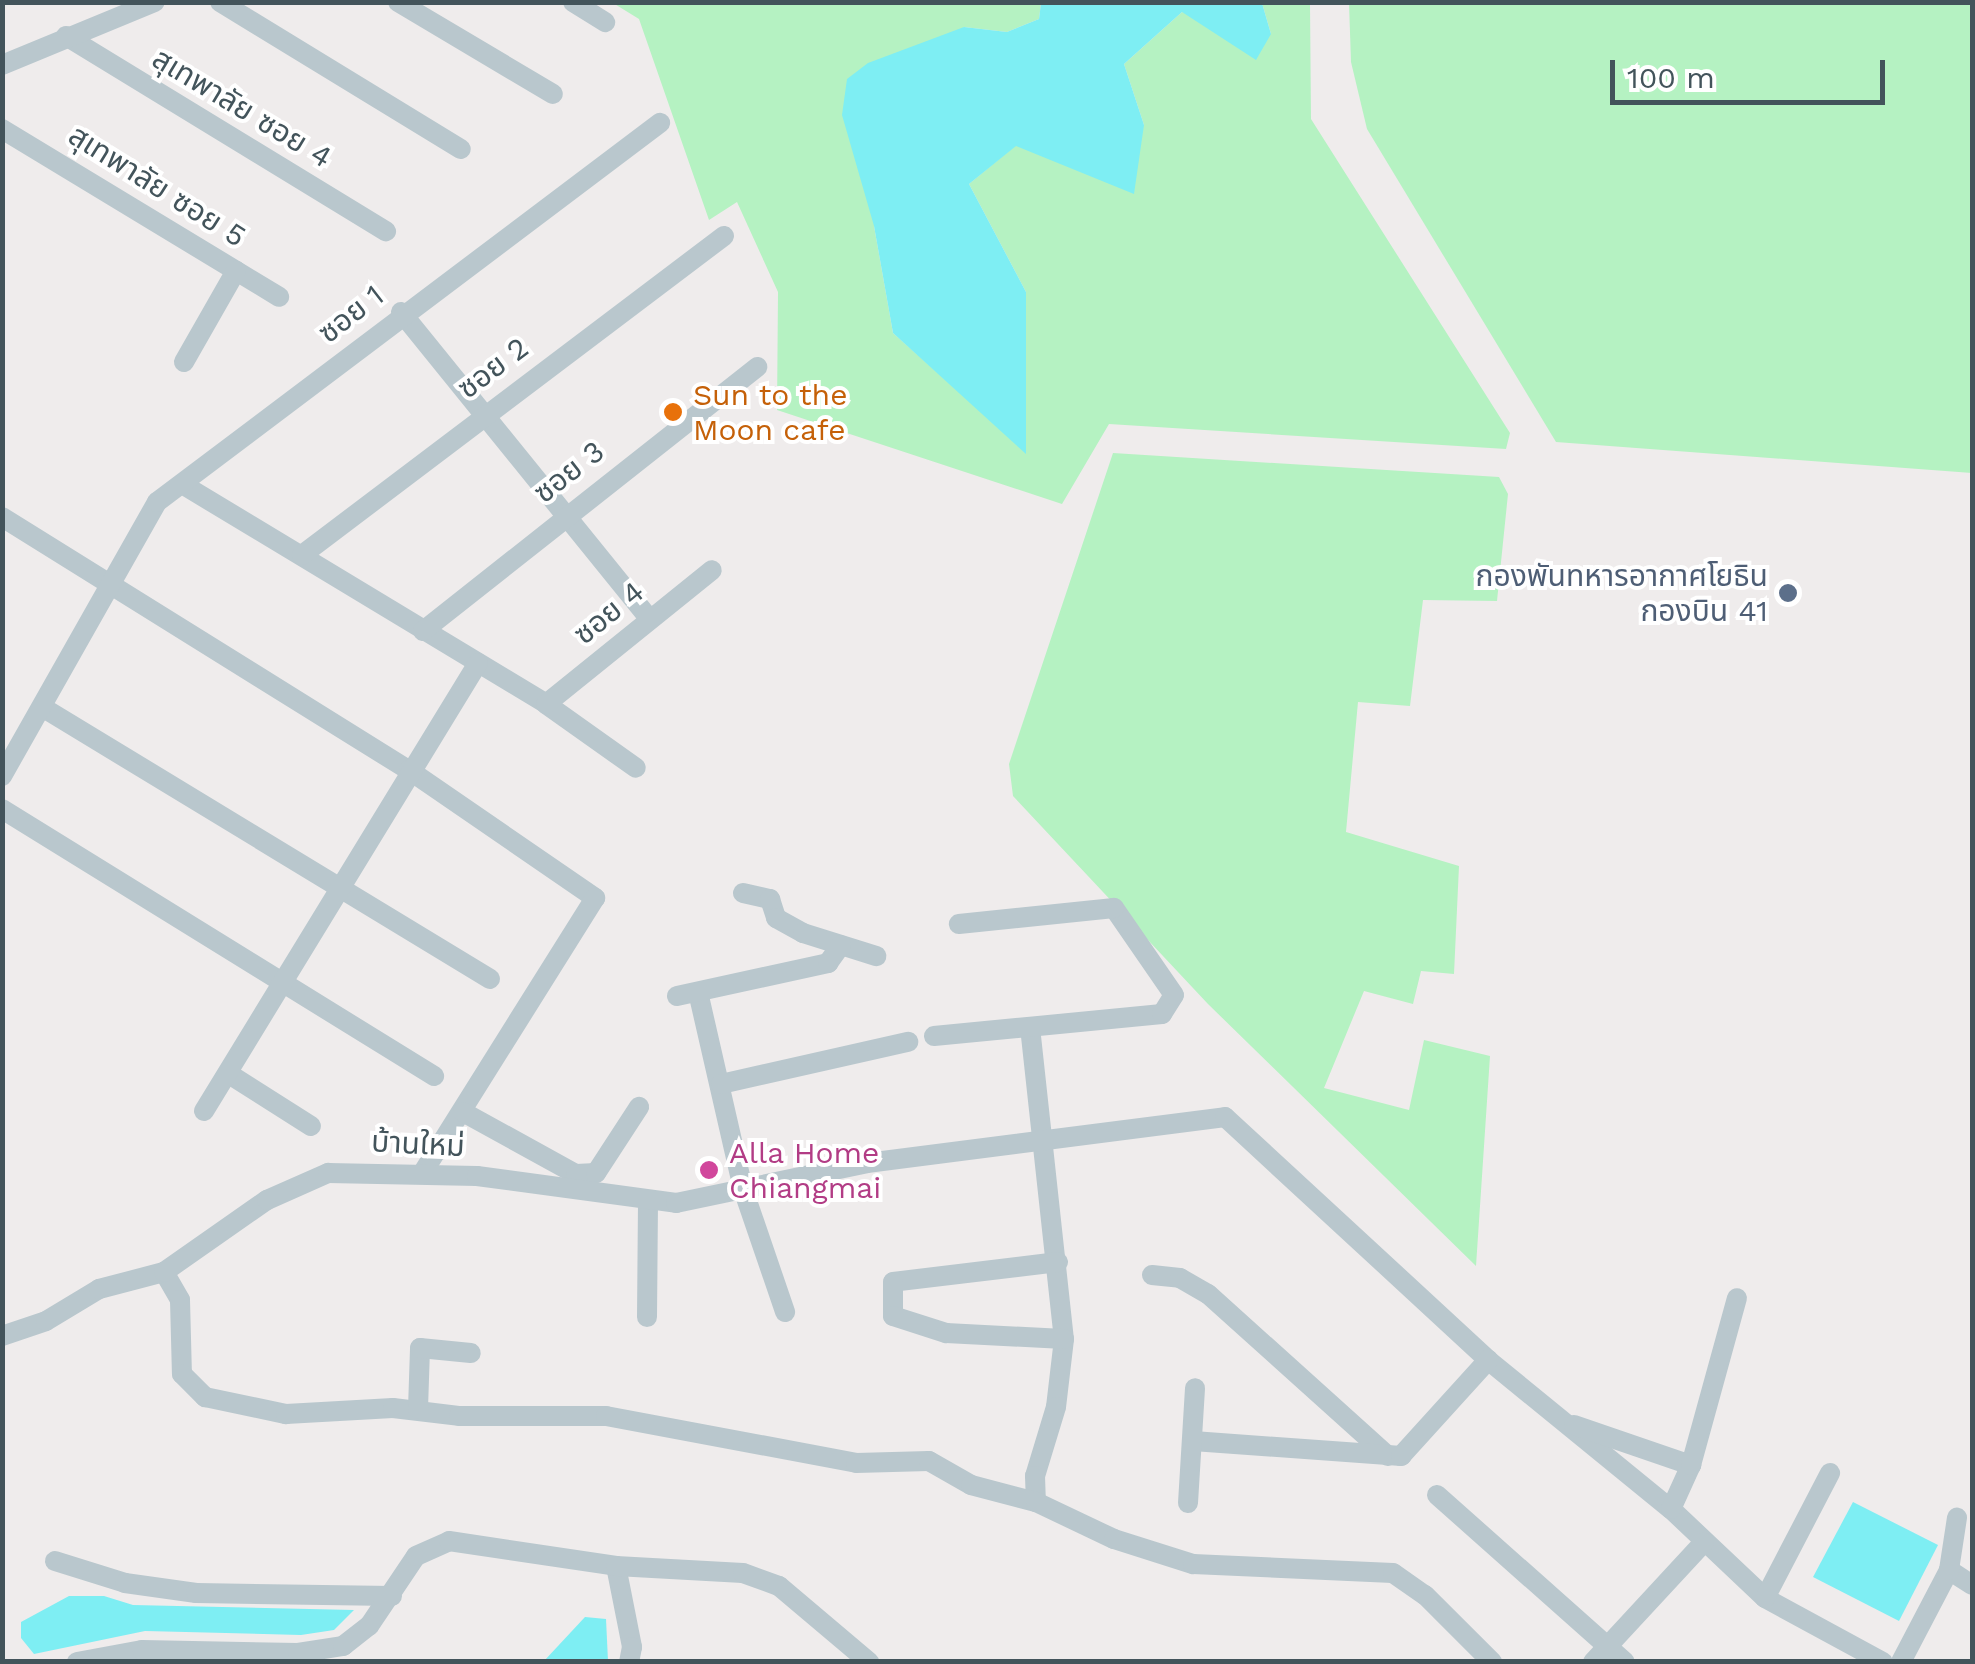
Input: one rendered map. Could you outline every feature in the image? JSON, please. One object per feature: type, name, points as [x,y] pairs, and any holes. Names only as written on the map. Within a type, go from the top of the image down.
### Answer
[{"type":"street","points":[[2,65],[154,2]]},
{"type":"street","points":[[220,2],[461,149]]},
{"type":"street","points":[[398,2],[553,94]]},
{"type":"street","points":[[574,2],[604,22]]},
{"type":"street","name":"สุเทพาลัย ซอย 4","points":[[66,36],[386,231]]},
{"type":"street","name":"ซอย 1","points":[[2,776],[157,502],[401,312],[660,124]]},
{"type":"street","name":"สุเทพาลัย ซอย 5","points":[[2,129],[278,297]]},
{"type":"street","name":"ซอย 2","points":[[302,555],[482,413],[724,236]]},
{"type":"street","points":[[184,362],[236,271]]},
{"type":"street","points":[[401,312],[649,618]]},
{"type":"street","name":"ซอย 3","points":[[423,631],[564,513],[757,366]]},
{"type":"street","points":[[182,484],[546,704],[636,768]]},
{"type":"street","points":[[2,517],[410,770],[595,898],[423,1172]]},
{"type":"street","name":"ซอย 4","points":[[546,704],[712,570]]},
{"type":"street","points":[[204,1112],[478,663]]},
{"type":"street","points":[[42,707],[490,979]]},
{"type":"street","points":[[2,810],[434,1076]]},
{"type":"street","points":[[743,892],[770,899],[776,918],[876,956]]},
{"type":"street","points":[[934,1036],[1162,1014],[1174,995],[1114,908],[959,924]]},
{"type":"street","points":[[785,1312],[743,1189],[721,1084],[687,994],[828,963],[840,944]]},
{"type":"street","points":[[1030,1027],[1064,1339],[1056,1408],[1035,1476],[1036,1502]]},
{"type":"street","points":[[721,1084],[908,1042]]},
{"type":"street","points":[[230,1074],[311,1126]]},
{"type":"street","points":[[463,1112],[576,1174],[596,1173],[639,1108]]},
{"type":"street","name":"บ้านใหม่","points":[[2,1336],[46,1321],[100,1289],[164,1272],[295,1184],[328,1173],[423,1172],[676,1203],[867,1163],[1225,1116],[1488,1360]]},
{"type":"street","points":[[647,1317],[648,1200]]},
{"type":"street","points":[[1058,1262],[893,1282],[893,1316],[946,1333],[1064,1339]]},
{"type":"street","points":[[164,1272],[180,1300],[182,1374],[205,1398],[286,1414],[418,1409],[459,1416],[606,1416],[856,1463],[929,1461],[972,1485],[1036,1502],[1114,1539],[1193,1564],[1393,1574],[1425,1595],[1492,1662]]},
{"type":"street","points":[[1152,1275],[1180,1278],[1208,1294],[1388,1456]]},
{"type":"street","points":[[1671,1509],[1690,1465],[1738,1298]]},
{"type":"street","points":[[418,1409],[420,1348],[471,1353]]},
{"type":"street","points":[[1194,1440],[1401,1456],[1488,1360],[1671,1509],[1765,1598],[1883,1662]]},
{"type":"street","points":[[1188,1503],[1196,1388]]},
{"type":"street","points":[[1562,1420],[1690,1465]]},
{"type":"street","points":[[1765,1598],[1830,1473]]},
{"type":"street","points":[[1436,1495],[1600,1654],[1624,1662]]},
{"type":"street","points":[[1900,1662],[1949,1570],[1957,1518]]},
{"type":"street","points":[[78,1662],[142,1650],[320,1652],[357,1639],[392,1596],[416,1556],[450,1541],[616,1566],[743,1573],[779,1586],[869,1662]]},
{"type":"street","points":[[1600,1654],[1704,1542]]},
{"type":"street","points":[[55,1561],[124,1584],[196,1594],[392,1596]]},
{"type":"street","points":[[616,1566],[632,1647],[629,1662]]},
{"type":"street","points":[[1949,1570],[1972,1585]]},
{"type":"green space","points":[[613,3],[1041,3],[1039,19],[1007,32],[964,27],[874,226],[893,333],[1026,452],[1026,292],[969,184],[1015,146],[1144,125],[1124,64],[1182,12],[1271,34],[1262,3],[1310,3],[1311,119],[1510,433],[1506,449],[1109,424],[1062,504],[777,410],[778,292],[737,202],[709,220],[639,19]]},
{"type":"green space","points":[[1349,3],[1972,3],[1972,473],[1556,442],[1367,129],[1351,62]]},
{"type":"green space","points":[[1113,453],[1499,477],[1508,494],[1497,601],[1423,600],[1410,706],[1358,702],[1346,832],[1459,866],[1454,974],[1421,971],[1413,1004],[1364,991],[1324,1088],[1409,1110],[1424,1040],[1490,1056],[1476,1266],[1208,1004],[1013,796],[1009,764]]},
{"type":"water","points":[[1041,3],[1262,3],[1271,34],[1256,60],[1182,12],[1124,64],[1144,125],[1134,194],[1016,146],[969,184],[1026,292],[1026,454],[893,333],[874,226],[842,115],[847,79],[868,63],[964,27],[1007,32],[1039,19]]},
{"type":"water","points":[[1853,1502],[1938,1545],[1899,1621],[1813,1577]]},
{"type":"water","points":[[69,1596],[104,1596],[133,1605],[354,1610],[334,1630],[301,1635],[145,1631],[34,1654],[21,1638],[21,1622]]},
{"type":"water","points":[[585,1617],[606,1619],[608,1661],[544,1661]]},
{"type":"place","name":"Sun to the Moon cafe","points":[[673,412]]},
{"type":"place","name":"กองพันทหารอากาศโยธิน กองบิน 41","points":[[1788,593]]},
{"type":"place","name":"Alla Home Chiangmai","points":[[709,1170]]}]
